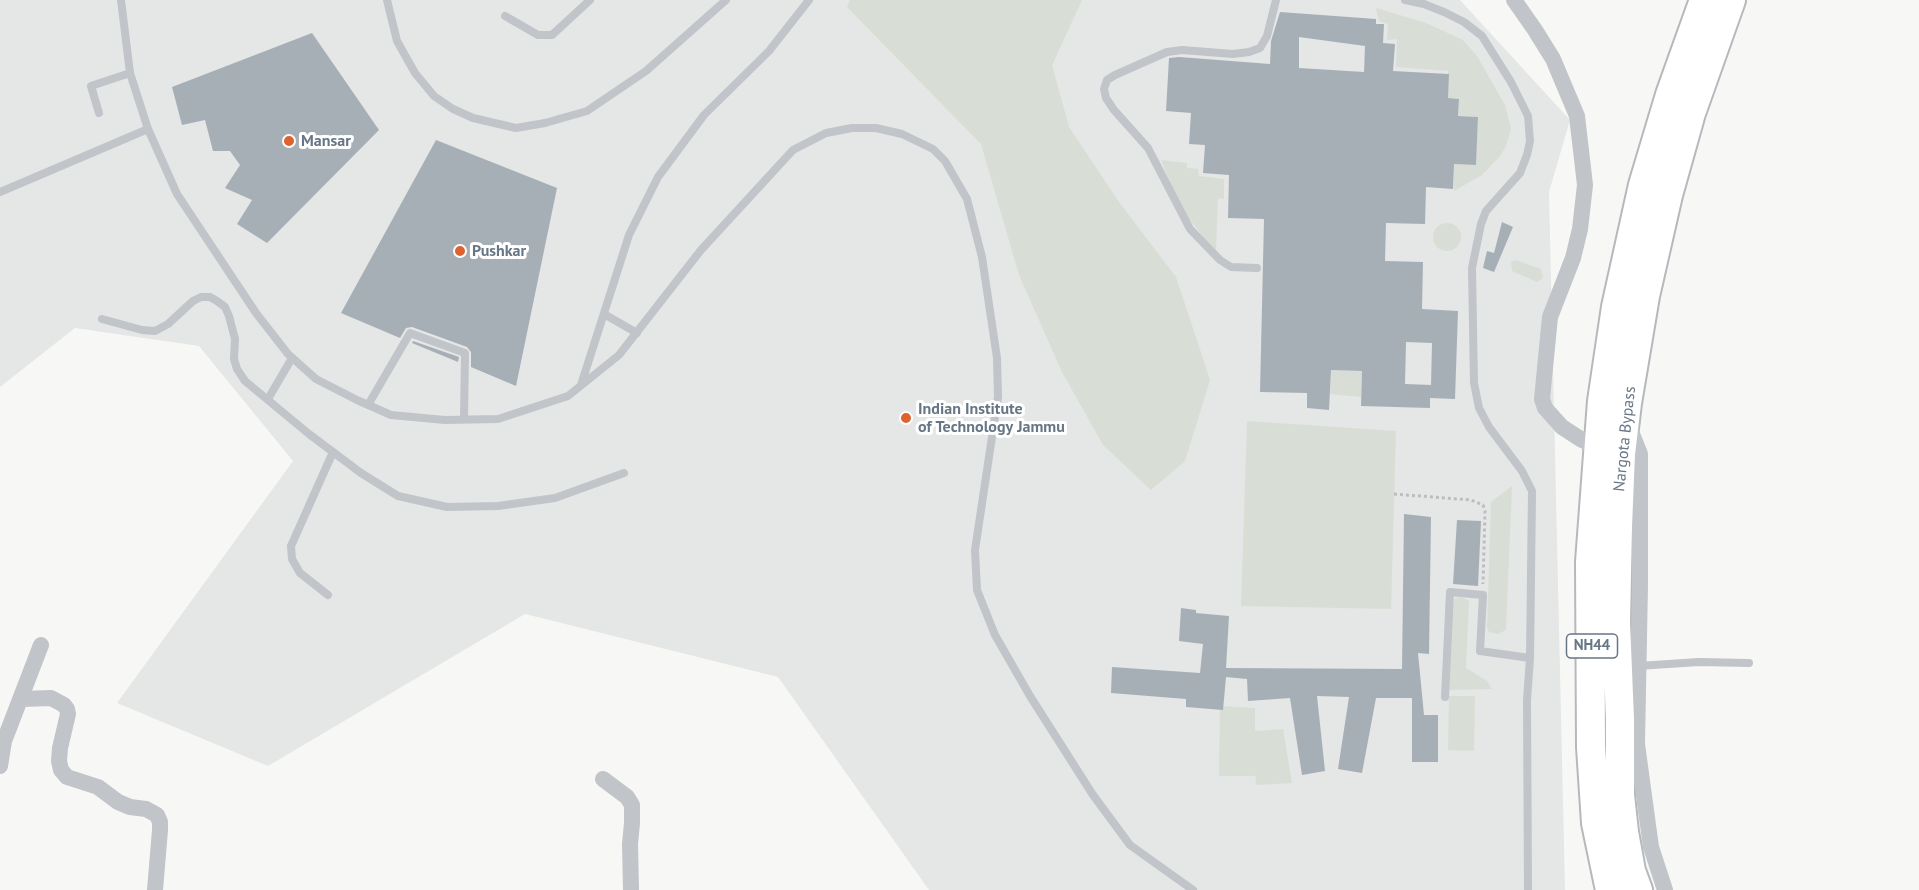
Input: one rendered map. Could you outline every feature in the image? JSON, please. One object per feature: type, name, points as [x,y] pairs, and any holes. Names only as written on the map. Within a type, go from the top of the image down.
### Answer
[{"type":"highway","name":"Nargota Bypass","points":[[1618,407],[1616,307],[1643,185],[1670,95],[1704,0]]},
{"type":"highway","name":"Nargota Bypass","points":[[1610,890],[1596,823],[1591,747],[1590,562],[1618,407],[1668,195],[1691,113],[1731,0]]},
{"type":"highway","name":"Nargota Bypass","points":[[1610,451],[1618,517],[1616,611],[1620,795],[1624,832],[1638,890]]},
{"type":"street","points":[[1514,0],[1553,59],[1577,116],[1585,185],[1580,230],[1573,258],[1550,317],[1542,399],[1545,408],[1572,435],[1610,451]]},
{"type":"street","points":[[1618,407],[1640,454],[1637,744],[1652,847],[1665,890]]},
{"type":"street","points":[[0,766],[4,741],[41,645]]},
{"type":"street","points":[[22,699],[51,698],[67,709],[68,714],[59,755],[61,770],[67,777],[98,787],[118,802],[130,807],[146,809],[157,815],[160,830],[155,890]]},
{"type":"street","points":[[603,779],[627,797],[632,805],[631,890]]},
{"type":"lane","points":[[121,0],[130,73],[148,129],[177,194],[256,313],[292,358],[316,379],[391,415],[498,419],[568,396],[620,355],[701,250],[793,150],[826,133],[852,128],[876,128],[902,134],[933,150],[945,161],[967,199],[982,257],[997,358],[998,397],[975,550],[977,590],[1006,656],[1093,795],[1131,845],[1194,890]]},
{"type":"lane","points":[[387,0],[397,41],[415,73],[434,96],[453,109],[473,118],[516,128],[587,111],[645,71],[726,0]]},
{"type":"lane","points":[[505,16],[538,35],[552,35],[590,0]]},
{"type":"lane","points":[[581,386],[629,235],[658,177],[704,115],[769,51],[809,0]]},
{"type":"lane","points":[[1257,268],[1231,267],[1220,260],[1190,229],[1148,148],[1114,110],[1106,98],[1104,89],[1107,80],[1114,75],[1167,52],[1182,50],[1233,54],[1260,48],[1267,36],[1276,0]]},
{"type":"lane","points":[[1405,0],[1444,12],[1464,22],[1482,36],[1511,82],[1528,116],[1530,141],[1527,155],[1520,173],[1486,211],[1472,268],[1474,383],[1479,408],[1489,427],[1522,471],[1532,491],[1530,658],[1527,700],[1528,890]]},
{"type":"lane","points":[[99,113],[91,86],[130,73]]},
{"type":"lane","points":[[0,192],[148,129]]},
{"type":"lane","points":[[102,319],[142,330],[155,331],[168,324],[201,297],[210,297],[217,301],[225,307],[229,316],[235,339],[234,359],[245,381],[333,452],[398,496],[447,507],[498,506],[555,498],[624,472]]},
{"type":"lane","points":[[604,314],[637,333]]},
{"type":"lane","points":[[368,405],[410,333],[465,352],[464,419]]},
{"type":"lane","points":[[268,399],[292,358]]},
{"type":"lane","points":[[328,595],[300,573],[292,559],[291,546],[333,452]]},
{"type":"lane","points":[[1444,697],[1450,592],[1483,596],[1480,651],[1530,658]]},
{"type":"lane","points":[[1638,666],[1699,662],[1749,663]]},
{"type":"path","points":[[1394,494],[1471,500],[1483,505],[1485,511],[1483,586]]},
{"type":"shaded area","name":"Indian Institute of Technology Jammu","points":[[0,0],[1460,0],[1570,120],[1549,192],[1565,890],[929,890],[778,677],[525,614],[268,766],[117,703],[293,461],[199,346],[75,328],[0,387]]},
{"type":"shaded area","points":[[850,0],[1082,0],[1052,65],[1069,127],[1119,202],[1176,277],[1210,380],[1185,461],[1151,490],[1103,445],[1062,372],[1019,275],[981,144],[847,7]]},
{"type":"shaded area","points":[[1376,8],[1426,23],[1463,40],[1477,56],[1505,105],[1511,129],[1506,146],[1482,175],[1454,191],[1454,164],[1476,165],[1478,117],[1458,116],[1459,99],[1448,98],[1448,71],[1396,67],[1397,39],[1387,40],[1388,24],[1379,21]]},
{"type":"shaded area","points":[[1161,160],[1187,163],[1187,168],[1198,169],[1199,176],[1224,179],[1224,199],[1218,198],[1216,250],[1180,207]]},
{"type":"shaded area","points":[[1447,223],[1457,227],[1461,237],[1457,247],[1447,251],[1437,247],[1433,237],[1437,227]]},
{"type":"shaded area","points":[[1516,260],[1541,269],[1543,278],[1537,282],[1512,271],[1511,262]]},
{"type":"shaded area","points":[[1331,370],[1362,371],[1361,397],[1330,394]]},
{"type":"shaded area","points":[[1247,421],[1396,431],[1391,609],[1241,606]]},
{"type":"shaded area","points":[[1512,486],[1506,630],[1498,634],[1489,632],[1487,628],[1491,502]]},
{"type":"shaded area","points":[[1461,597],[1469,601],[1466,668],[1487,681],[1492,689],[1449,690],[1452,602]]},
{"type":"shaded area","points":[[1449,696],[1475,696],[1474,751],[1448,750]]},
{"type":"shaded area","points":[[1220,706],[1255,708],[1255,731],[1283,729],[1292,783],[1256,785],[1255,771],[1255,776],[1219,776]]},
{"type":"building","points":[[1280,12],[1376,19],[1376,24],[1384,24],[1383,43],[1395,44],[1393,71],[1449,74],[1448,98],[1459,99],[1458,116],[1478,117],[1476,165],[1454,164],[1453,189],[1426,187],[1425,224],[1386,223],[1385,261],[1423,262],[1422,309],[1458,311],[1455,399],[1430,398],[1430,408],[1361,406],[1362,371],[1331,370],[1329,410],[1307,408],[1307,393],[1260,392],[1264,219],[1228,218],[1229,175],[1203,173],[1205,145],[1189,144],[1191,113],[1166,111],[1169,58],[1270,64],[1271,41]],"holes":[[[1299,37],[1365,46],[1364,72],[1299,68]],[[1406,342],[1432,343],[1431,385],[1405,384]]]},
{"type":"building","name":"Mansar","points":[[312,33],[379,130],[267,243],[237,224],[252,200],[225,188],[240,165],[230,151],[213,151],[205,120],[182,125],[172,87]]},
{"type":"building","name":"Pushkar","points":[[436,140],[557,188],[516,386],[471,367],[471,352],[467,347],[412,327],[406,328],[400,338],[341,313]]},
{"type":"building","points":[[1502,222],[1513,227],[1494,272],[1483,268],[1487,251],[1494,253]]},
{"type":"building","points":[[413,341],[459,357],[458,362],[412,343]]},
{"type":"building","points":[[1404,514],[1431,517],[1429,654],[1418,653],[1424,715],[1438,715],[1438,762],[1412,762],[1412,698],[1376,698],[1362,773],[1338,769],[1349,697],[1317,696],[1325,771],[1302,775],[1290,698],[1248,701],[1247,679],[1226,677],[1223,710],[1186,707],[1186,699],[1111,693],[1112,667],[1200,673],[1203,644],[1179,641],[1181,608],[1196,610],[1196,613],[1229,616],[1226,668],[1402,669]]},
{"type":"building","points":[[1457,520],[1481,521],[1478,586],[1453,584]]},
{"type":"place","name":"Mansar","points":[[289,141]]},
{"type":"place","name":"Pushkar","points":[[460,251]]},
{"type":"place","name":"Indian Institute of Technology Jammu","points":[[906,418]]}]
